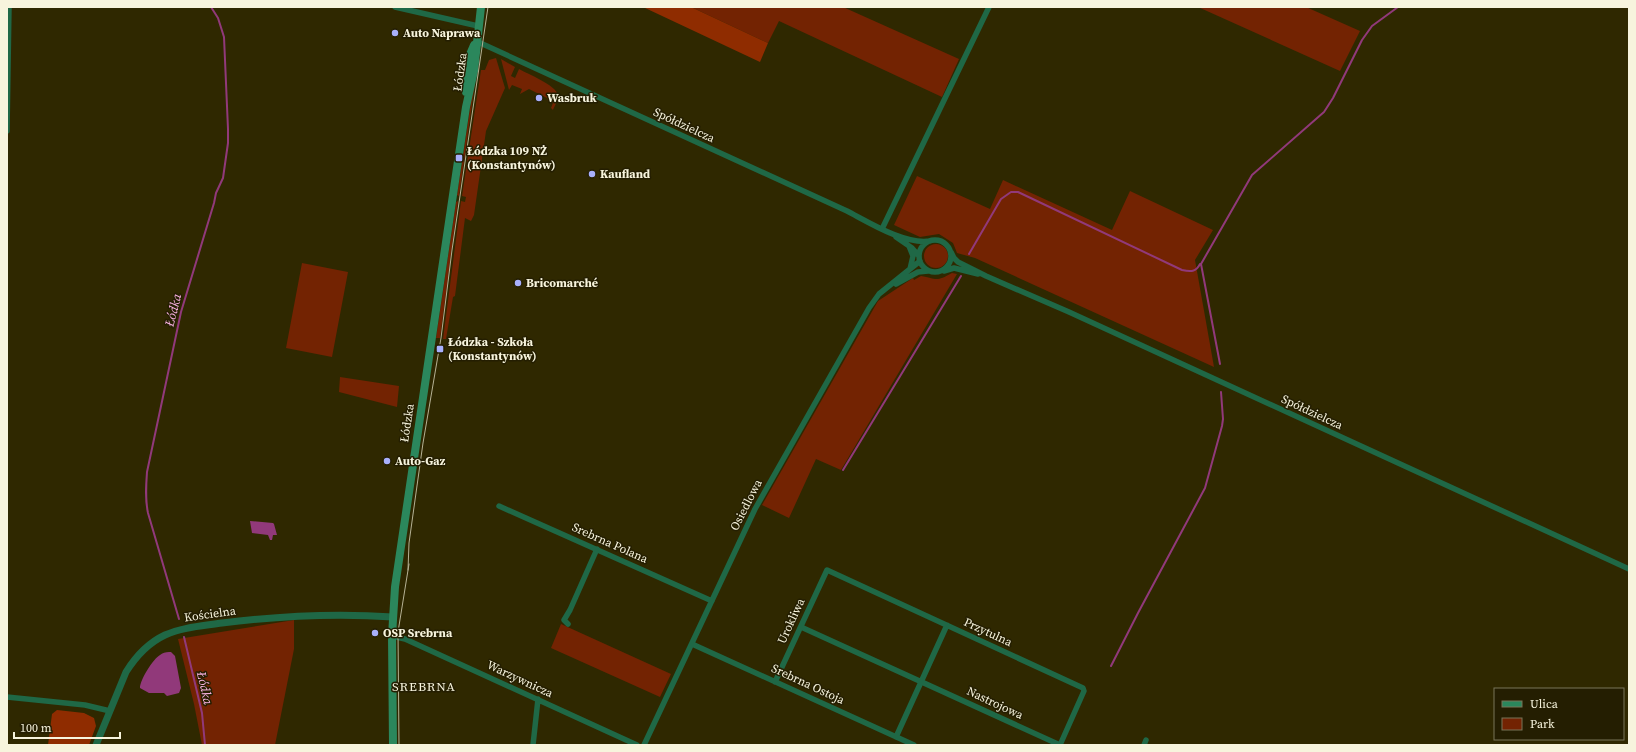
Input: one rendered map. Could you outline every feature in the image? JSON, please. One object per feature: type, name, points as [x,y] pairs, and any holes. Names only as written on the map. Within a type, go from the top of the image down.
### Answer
[{"type":"main road","name":"Łódzka","points":[[393,745],[392,636],[399,561],[466,107],[467,65],[476,41],[481,7]]},
{"type":"street","points":[[7,131],[9,7]]},
{"type":"street","points":[[395,7],[478,26]]},
{"type":"street","points":[[885,230],[989,7]]},
{"type":"street","name":"Spółdzielcza","points":[[476,41],[847,211],[885,230]]},
{"type":"street","points":[[885,230],[922,243],[937,240],[943,242],[948,246],[954,258],[958,262],[986,276]]},
{"type":"street","points":[[885,230],[916,252],[925,268],[930,271],[941,271],[954,268],[986,276]]},
{"type":"street","points":[[920,259],[922,248],[930,241]]},
{"type":"street","points":[[909,246],[913,256],[910,269]]},
{"type":"street","points":[[941,271],[949,265],[951,252]]},
{"type":"street","name":"Osiedlowa","points":[[644,745],[752,515],[774,474],[872,303],[879,294],[920,259]]},
{"type":"street","name":"Osiedlowa","points":[[888,287],[918,272],[930,271]]},
{"type":"street","name":"Spółdzielcza","points":[[986,276],[1629,569]]},
{"type":"street","name":"Srebrna Polana","points":[[499,506],[712,601]]},
{"type":"street","points":[[568,624],[564,620],[570,610],[597,549]]},
{"type":"street","name":"Przytulna","points":[[827,570],[1084,688],[1060,745]]},
{"type":"street","name":"Urokliwa","points":[[775,682],[827,570]]},
{"type":"street","name":"Kościelna","points":[[96,745],[126,672],[139,653],[154,641],[176,631],[188,628],[280,616],[393,617]]},
{"type":"street","points":[[896,737],[947,625]]},
{"type":"street","name":"Nastrojowa","points":[[801,627],[1060,745]]},
{"type":"street","name":"Warzywnicza","points":[[392,636],[405,639],[636,745]]},
{"type":"street","name":"Srebrna Ostoja","points":[[692,644],[914,745]]},
{"type":"street","points":[[7,697],[95,707],[110,711]]},
{"type":"street","points":[[532,745],[538,699]]},
{"type":"green space","points":[[691,7],[843,7],[959,59],[942,97],[779,21],[768,43]]},
{"type":"green space","points":[[1198,7],[1306,7],[1360,31],[1340,71]]},
{"type":"green space","points":[[496,58],[505,88],[486,131],[474,215],[471,221],[465,218],[455,296],[453,297],[446,339],[443,339],[461,201],[465,202],[466,197],[462,196],[481,70],[485,70],[489,60]]},
{"type":"green space","points":[[501,59],[515,67],[511,76],[515,78],[519,69],[552,87],[558,95],[553,110],[551,108],[553,103],[548,101],[547,98],[529,89],[520,94],[522,89],[512,85],[509,90]]},
{"type":"green space","points":[[477,69],[459,196],[457,195]]},
{"type":"green space","points":[[917,176],[990,209],[1003,180],[1112,230],[1130,191],[1213,230],[1195,260],[1214,367],[975,258],[957,253],[953,243],[939,234],[920,237],[894,225]]},
{"type":"green space","points":[[458,201],[440,338],[436,338],[456,202]]},
{"type":"green space","points":[[936,244],[944,248],[948,256],[944,264],[936,268],[928,264],[924,256],[928,248]]},
{"type":"green space","points":[[302,263],[348,272],[332,357],[286,348]]},
{"type":"green space","points":[[952,273],[957,274],[841,470],[816,459],[789,518],[762,505],[878,301],[913,278],[914,280],[921,276],[939,279]]},
{"type":"green space","points":[[340,377],[399,386],[397,407],[339,392]]},
{"type":"green space","points":[[294,620],[294,649],[275,745],[202,745],[194,704],[178,639]]},
{"type":"green space","points":[[561,624],[671,674],[660,697],[551,648]]},
{"type":"shaded area","points":[[643,7],[691,7],[768,43],[760,62]]},
{"type":"shaded area","points":[[250,521],[273,523],[277,535],[273,535],[272,540],[270,540],[268,535],[252,533]]},
{"type":"shaded area","points":[[165,652],[171,652],[175,656],[181,688],[179,693],[167,696],[164,693],[149,693],[140,688],[144,675],[157,657]]},
{"type":"shaded area","points":[[57,710],[84,713],[94,718],[96,726],[89,745],[48,745],[52,714]]},
{"type":"waterway","name":"Łódka","points":[[179,619],[148,513],[146,482],[181,312],[216,193],[223,178],[228,143],[224,37],[218,18],[211,7]]},
{"type":"waterway","points":[[1220,364],[1201,264],[1252,175],[1324,112],[1333,98],[1362,40],[1372,26],[1398,7]]},
{"type":"waterway","points":[[969,254],[1001,199],[1011,192],[1018,192],[1182,270],[1193,271],[1197,269],[1200,264]]},
{"type":"waterway","points":[[843,470],[961,276]]},
{"type":"waterway","points":[[1111,666],[1205,488],[1222,426],[1223,419],[1221,392]]},
{"type":"waterway","name":"Łódka","points":[[184,637],[202,713],[205,745]]},
{"type":"tram line","points":[[408,570],[409,543],[423,443],[441,338],[452,250],[488,7]]},
{"type":"tram line","points":[[399,745],[398,632],[409,564]]},
{"type":"place","name":"Auto Naprawa","points":[[395,33]]},
{"type":"place","name":"Wasbruk","points":[[539,98]]},
{"type":"place","name":"Łódzka 109 NŻ (Konstantynów)","points":[[459,158]]},
{"type":"place","name":"Kaufland","points":[[592,174]]},
{"type":"place","name":"Bricomarché","points":[[518,283]]},
{"type":"place","name":"Łódzka - Szkoła (Konstantynów)","points":[[440,349]]},
{"type":"place","name":"Auto-Gaz","points":[[387,461]]},
{"type":"place","name":"OSP Srebrna","points":[[375,633]]},
{"type":"district","name":"SREBRNA","points":[[424,686]]}]
